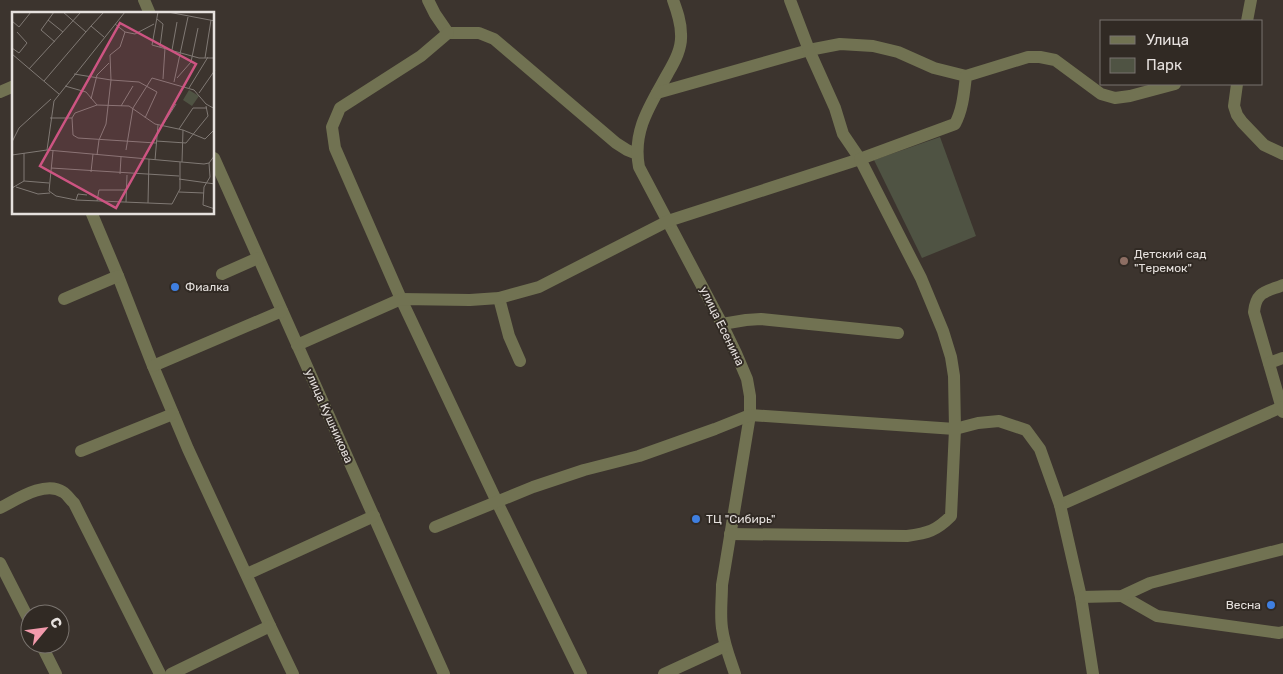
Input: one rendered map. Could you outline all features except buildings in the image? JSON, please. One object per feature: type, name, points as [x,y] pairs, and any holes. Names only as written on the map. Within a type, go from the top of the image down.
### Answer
[{"type":"street","points":[[144,0],[149,12]]},
{"type":"street","points":[[428,0],[448,33]]},
{"type":"street","name":"улица Есенина","points":[[673,0],[682,34],[680,47],[674,63],[641,124],[637,154],[640,167],[722,324],[747,379],[750,396],[750,415],[722,585],[722,628],[735,674]]},
{"type":"street","points":[[730,534],[907,536],[922,534],[940,527],[951,516],[955,429],[954,376],[951,357],[943,331],[920,278],[860,159],[843,134],[790,0]]},
{"type":"street","points":[[1247,20],[1251,0]]},
{"type":"street","points":[[581,674],[401,299],[335,148],[332,126],[340,108],[421,56],[448,33],[478,33],[494,39],[616,143],[637,154]]},
{"type":"street","points":[[657,93],[809,50],[840,44],[873,46],[898,52],[934,68],[966,76],[1028,57],[1040,57],[1055,60],[1101,94],[1115,98],[1171,85]]},
{"type":"street","points":[[297,345],[401,299],[470,300],[499,298],[540,288],[668,221],[860,159],[955,124],[962,104],[966,76]]},
{"type":"street","points":[[1237,85],[1234,106],[1237,115],[1264,145],[1283,154]]},
{"type":"street","points":[[0,92],[12,87]]},
{"type":"street","name":"улица Кушникова","points":[[215,160],[444,674]]},
{"type":"street","points":[[92,215],[188,449],[293,674]]},
{"type":"street","points":[[222,274],[258,258]]},
{"type":"street","points":[[64,299],[118,276]]},
{"type":"street","points":[[1060,505],[1282,409],[1254,312],[1258,297],[1283,286]]},
{"type":"street","points":[[499,298],[509,336],[520,361]]},
{"type":"street","points":[[153,366],[282,311]]},
{"type":"street","points":[[722,324],[761,319],[898,333]]},
{"type":"street","points":[[1269,363],[1283,358]]},
{"type":"street","points":[[81,451],[173,414]]},
{"type":"street","points":[[435,527],[533,487],[584,470],[639,456],[750,415],[955,429],[978,423],[999,421],[1026,430],[1040,449],[1060,505],[1081,597],[1093,674]]},
{"type":"street","points":[[0,508],[34,491],[52,488],[63,492],[74,503],[160,674]]},
{"type":"street","points":[[246,574],[374,516]]},
{"type":"street","points":[[1081,597],[1122,596],[1150,583],[1283,548]]},
{"type":"street","points":[[0,563],[21,604]]},
{"type":"street","points":[[1122,596],[1157,616],[1283,632]]},
{"type":"street","points":[[171,674],[270,626]]},
{"type":"street","points":[[664,674],[726,646]]},
{"type":"street","points":[[46,654],[56,674]]},
{"type":"green space","points":[[940,137],[976,236],[922,258],[874,160]]},
{"type":"place","name":"Детский сад \"Теремок\"","points":[[1124,261]]},
{"type":"place","name":"Фиалка","points":[[175,287]]},
{"type":"place","name":"ТЦ \"Сибирь\"","points":[[696,519]]},
{"type":"place","name":"Весна","points":[[1271,605]]}]
